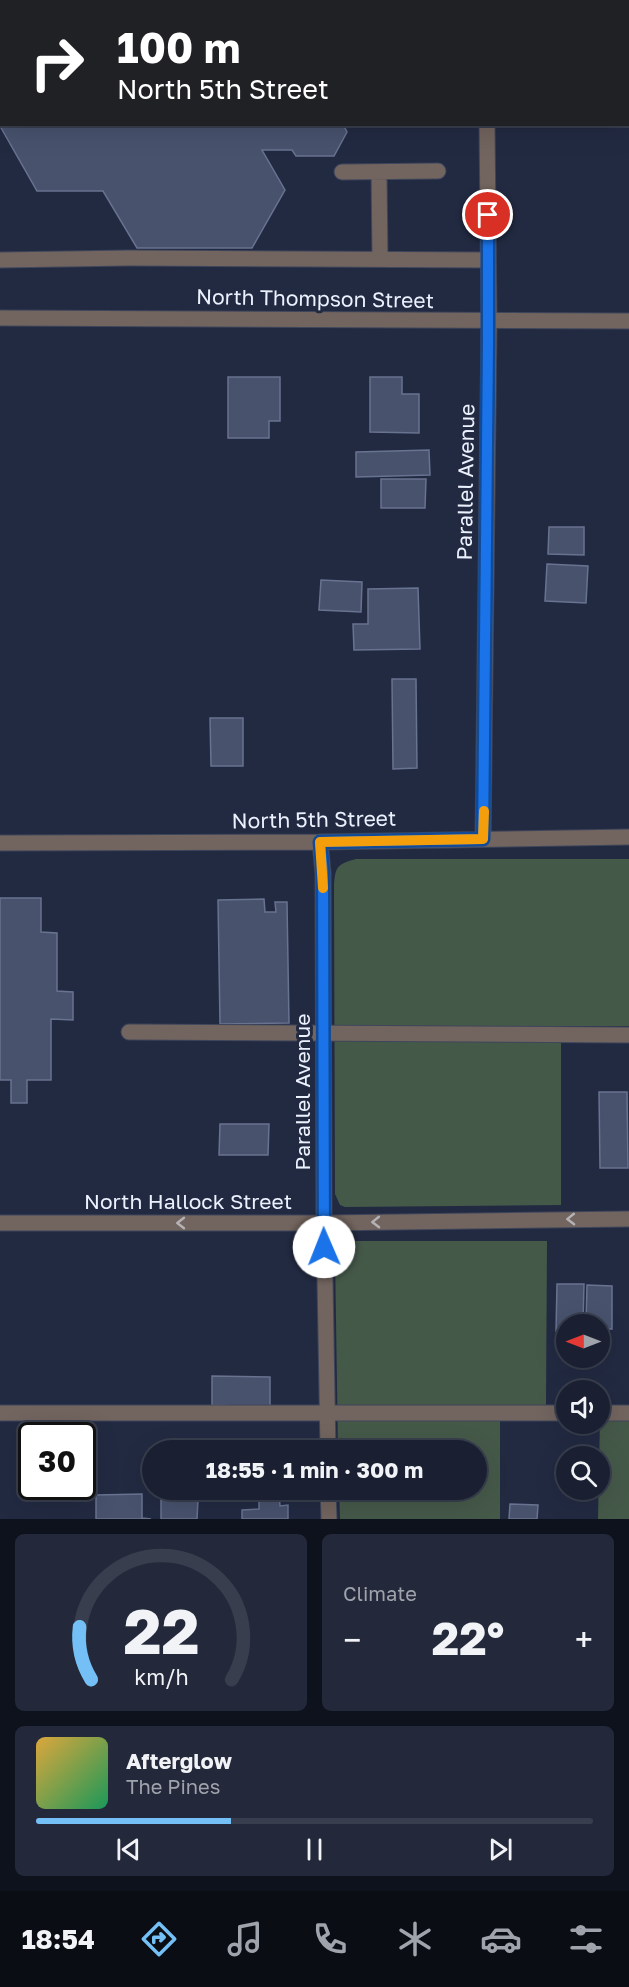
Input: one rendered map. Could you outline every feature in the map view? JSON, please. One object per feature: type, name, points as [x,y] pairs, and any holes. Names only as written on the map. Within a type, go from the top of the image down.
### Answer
[{"type":"street","name":"Parallel Avenue","points":[[483,839],[489,322],[487,126]]},
{"type":"street","points":[[342,172],[438,171]]},
{"type":"street","points":[[379,172],[380,259]]},
{"type":"street","points":[[0,260],[130,258],[488,260]]},
{"type":"street","name":"North Thompson Street","points":[[0,318],[629,321]]},
{"type":"street","name":"North 5th Street","points":[[0,843],[320,842],[629,837]]},
{"type":"street","name":"Parallel Avenue","points":[[320,842],[323,873],[324,1223],[328,1440]]},
{"type":"street","points":[[129,1032],[629,1035]]},
{"type":"street","name":"North Hallock Street","points":[[0,1223],[324,1223],[629,1219]]},
{"type":"street","points":[[0,1413],[556,1413]]},
{"type":"street","points":[[610,1413],[629,1413]]},
{"type":"street","points":[[328,1500],[329,1519]]},
{"type":"green space","points":[[356,859],[629,859],[629,1026],[561,1026],[561,1205],[345,1207],[340,1205],[335,1194],[334,886],[338,867]]},
{"type":"green space","points":[[346,1241],[547,1241],[546,1405],[500,1405],[500,1519],[340,1519],[339,1500],[487,1500],[487,1440],[338,1440],[335,1254],[339,1244]]},
{"type":"green space","points":[[610,1419],[629,1419],[629,1519],[598,1519],[598,1500],[610,1500],[610,1446],[599,1446],[600,1434],[610,1434]]},
{"type":"building","points":[[0,126],[344,126],[347,132],[334,156],[296,156],[292,150],[262,150],[285,190],[252,248],[137,248],[103,191],[37,191]]},
{"type":"building","points":[[228,377],[280,377],[280,421],[269,421],[269,438],[228,438]]},
{"type":"building","points":[[370,377],[402,377],[402,394],[419,394],[419,433],[370,432]]},
{"type":"building","points":[[429,450],[430,475],[356,477],[356,452]]},
{"type":"building","points":[[381,479],[426,479],[425,508],[381,508]]},
{"type":"building","points":[[549,527],[584,527],[584,555],[548,554]]},
{"type":"building","points":[[547,564],[588,566],[586,603],[545,601]]},
{"type":"building","points":[[321,580],[362,582],[361,612],[319,610]]},
{"type":"building","points":[[418,588],[420,649],[354,650],[353,624],[368,624],[368,589]]},
{"type":"building","points":[[392,679],[416,679],[417,768],[393,769]]},
{"type":"building","points":[[210,718],[243,718],[243,766],[211,766]]},
{"type":"building","points":[[0,898],[41,898],[41,932],[57,933],[57,991],[73,992],[73,1020],[51,1019],[51,1080],[27,1080],[27,1103],[11,1103],[11,1080],[0,1080]]},
{"type":"building","points":[[264,899],[265,912],[276,912],[275,902],[287,902],[289,1023],[220,1024],[218,900]]},
{"type":"building","points":[[599,1092],[627,1092],[628,1168],[600,1168]]},
{"type":"building","points":[[220,1124],[269,1124],[268,1155],[219,1155]]},
{"type":"building","points":[[557,1284],[584,1284],[583,1314],[556,1314]]},
{"type":"building","points":[[587,1285],[612,1286],[612,1329],[610,1329],[610,1314],[586,1314]]},
{"type":"building","points":[[212,1376],[270,1377],[270,1407],[212,1405]]},
{"type":"building","points":[[142,1494],[142,1518],[151,1519],[96,1519],[96,1495]]},
{"type":"building","points":[[161,1500],[198,1500],[197,1519],[161,1519]]},
{"type":"building","points":[[259,1500],[280,1500],[280,1506],[288,1505],[288,1519],[242,1519],[242,1510],[259,1509]]},
{"type":"building","points":[[510,1504],[538,1505],[537,1519],[509,1519]]},
{"type":"slow traffic","points":[[323,888],[320,842],[483,839],[484,811]]},
{"type":"route","points":[[324,1247],[323,873],[320,842],[483,839],[489,322],[488,215]]}]
